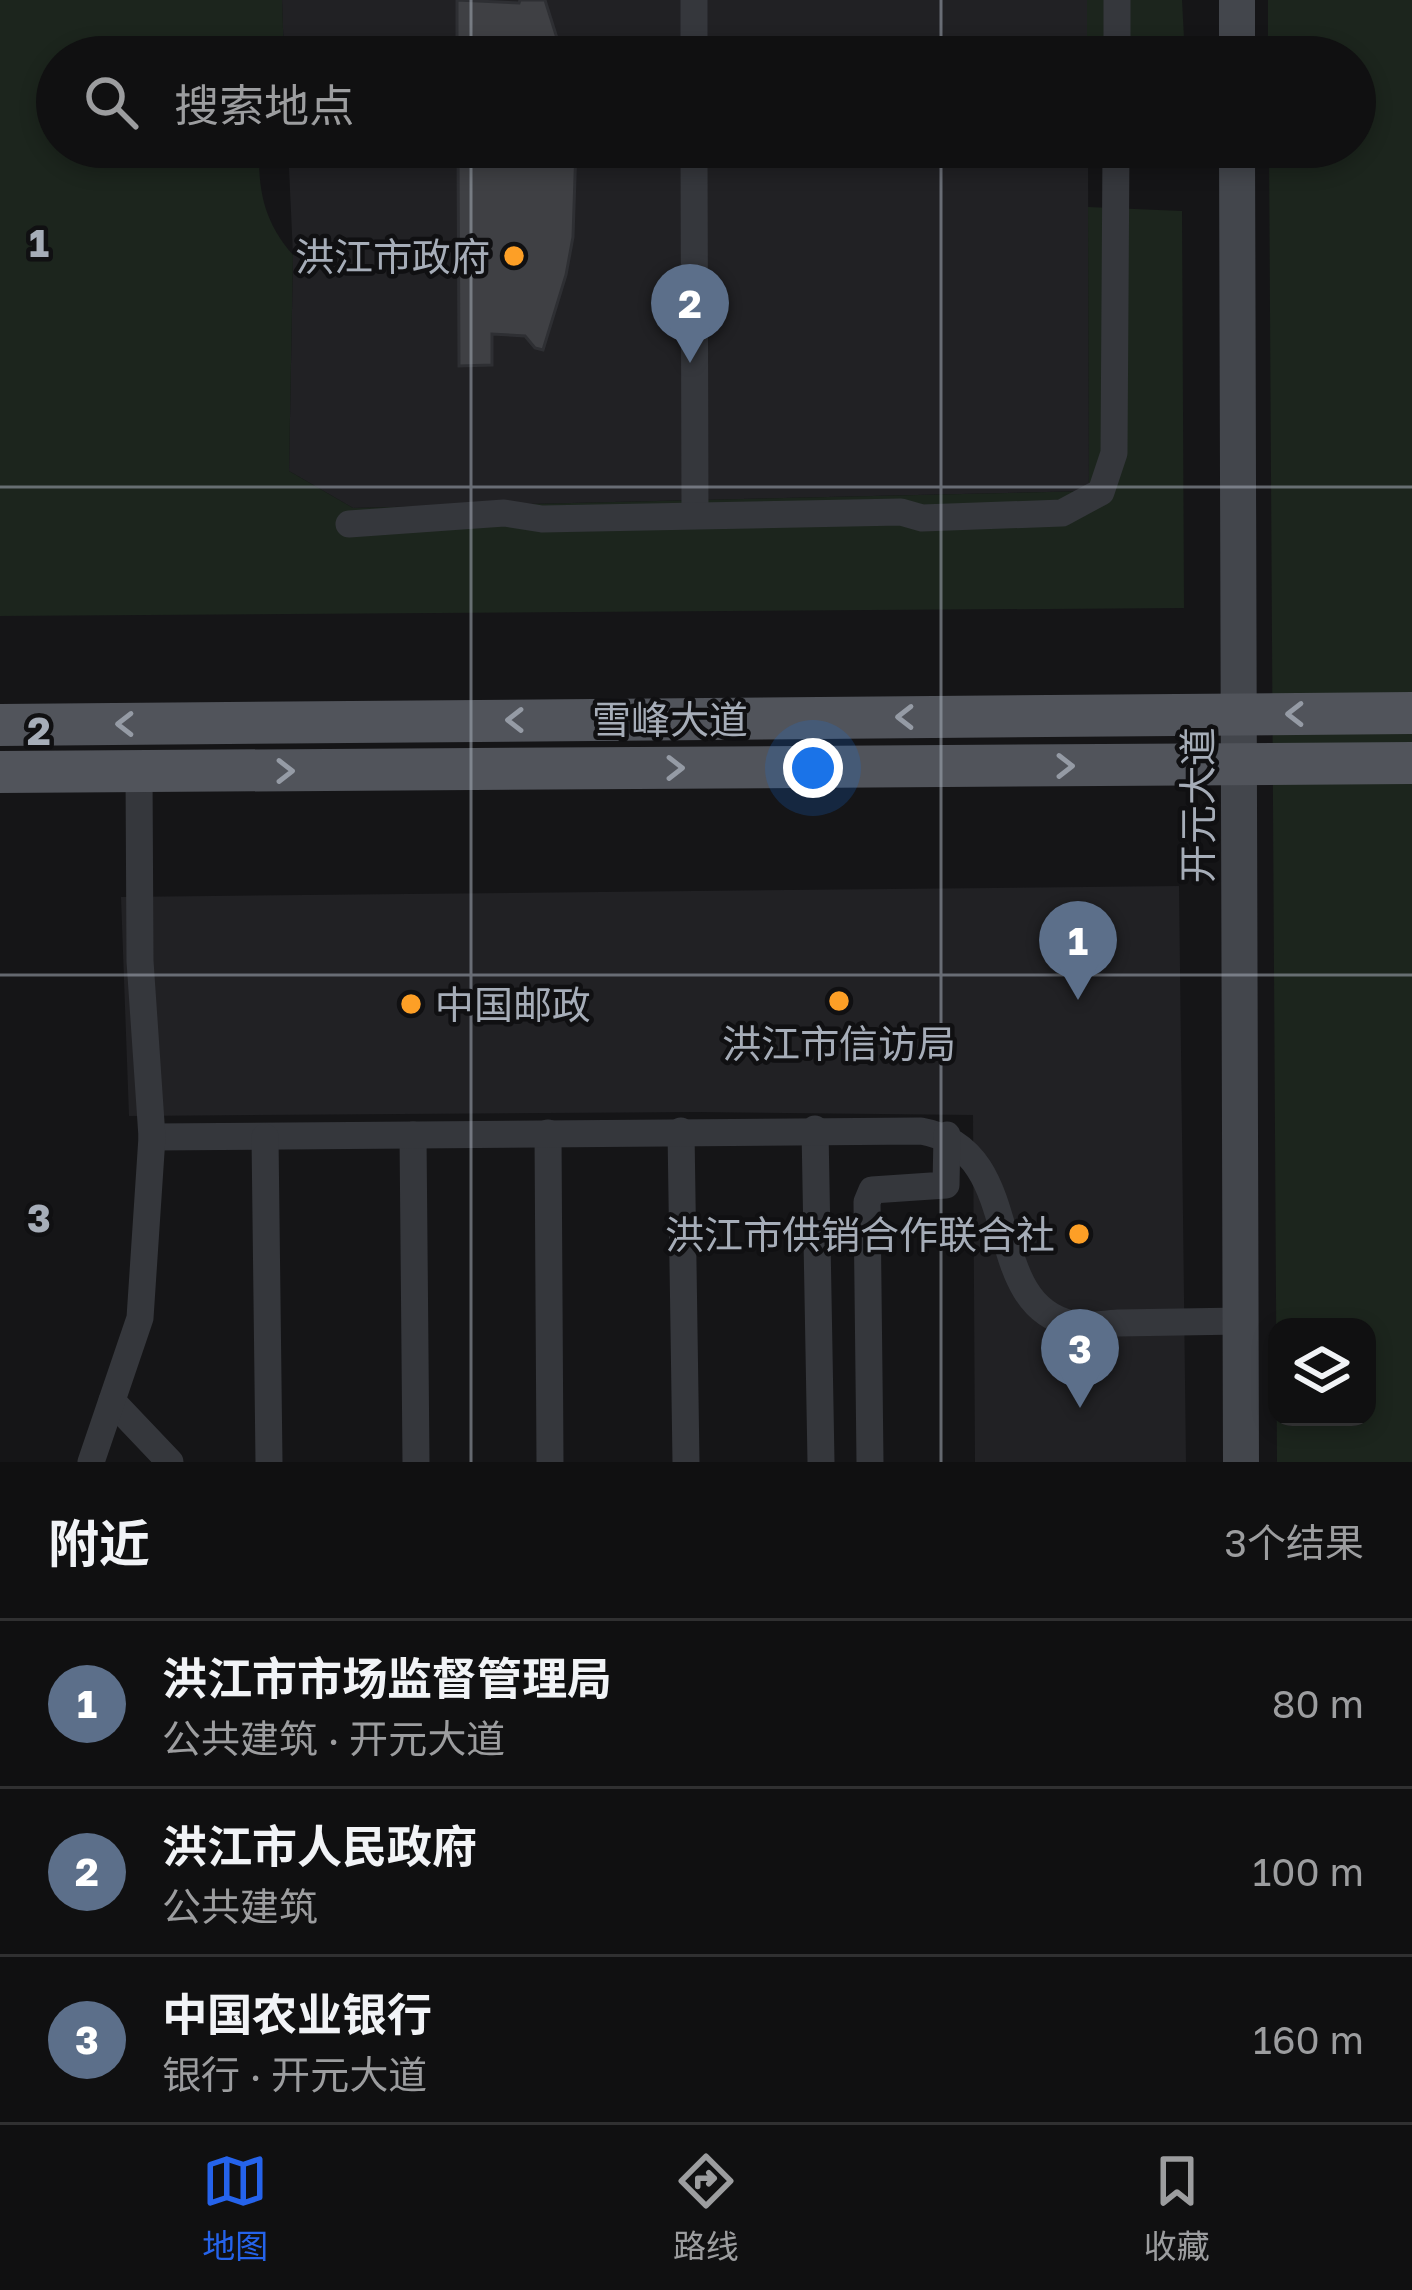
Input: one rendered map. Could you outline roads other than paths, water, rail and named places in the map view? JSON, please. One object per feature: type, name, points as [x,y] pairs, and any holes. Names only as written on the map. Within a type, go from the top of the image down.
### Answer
[{"type":"main road","name":"雪峰大道","points":[[0,724],[1412,713]]},
{"type":"main road","name":"雪峰大道","points":[[0,772],[1412,763]]},
{"type":"street","points":[[694,0],[694,36]]},
{"type":"street","points":[[1117,36],[1118,0]]},
{"type":"street","points":[[1237,0],[1237,36]]},
{"type":"street","points":[[694,168],[695,514]]},
{"type":"street","points":[[349,524],[504,513],[542,519],[1062,513],[1101,492],[1114,453],[1116,168]]},
{"type":"street","name":"开元大道","points":[[1237,168],[1241,1462]]},
{"type":"street","points":[[91,1462],[140,1318],[152,1138],[140,961],[139,772]]},
{"type":"street","points":[[152,1138],[815,1129],[947,1135],[969,1154],[994,1198],[1016,1275],[1037,1309],[1072,1324],[1240,1321]]},
{"type":"street","points":[[815,1129],[821,1462]]},
{"type":"street","points":[[681,1131],[686,1462]]},
{"type":"street","points":[[548,1132],[550,1462]]},
{"type":"street","points":[[413,1135],[416,1462]]},
{"type":"street","points":[[870,1462],[867,1202],[872,1190],[946,1185],[947,1135]]},
{"type":"street","points":[[265,1137],[268,1462]]},
{"type":"street","points":[[112,1401],[170,1462]]},
{"type":"place","name":"洪江市政府","points":[[514,256]]},
{"type":"place","name":"洪江市人民政府","points":[[690,363]]},
{"type":"place","name":"洪江市市场监督管理局","points":[[1078,1000]]},
{"type":"place","name":"洪江市信访局","points":[[839,1001]]},
{"type":"place","name":"中国邮政","points":[[411,1004]]},
{"type":"place","name":"洪江市供销合作联合社","points":[[1079,1234]]},
{"type":"place","name":"中国农业银行","points":[[1080,1408]]}]
